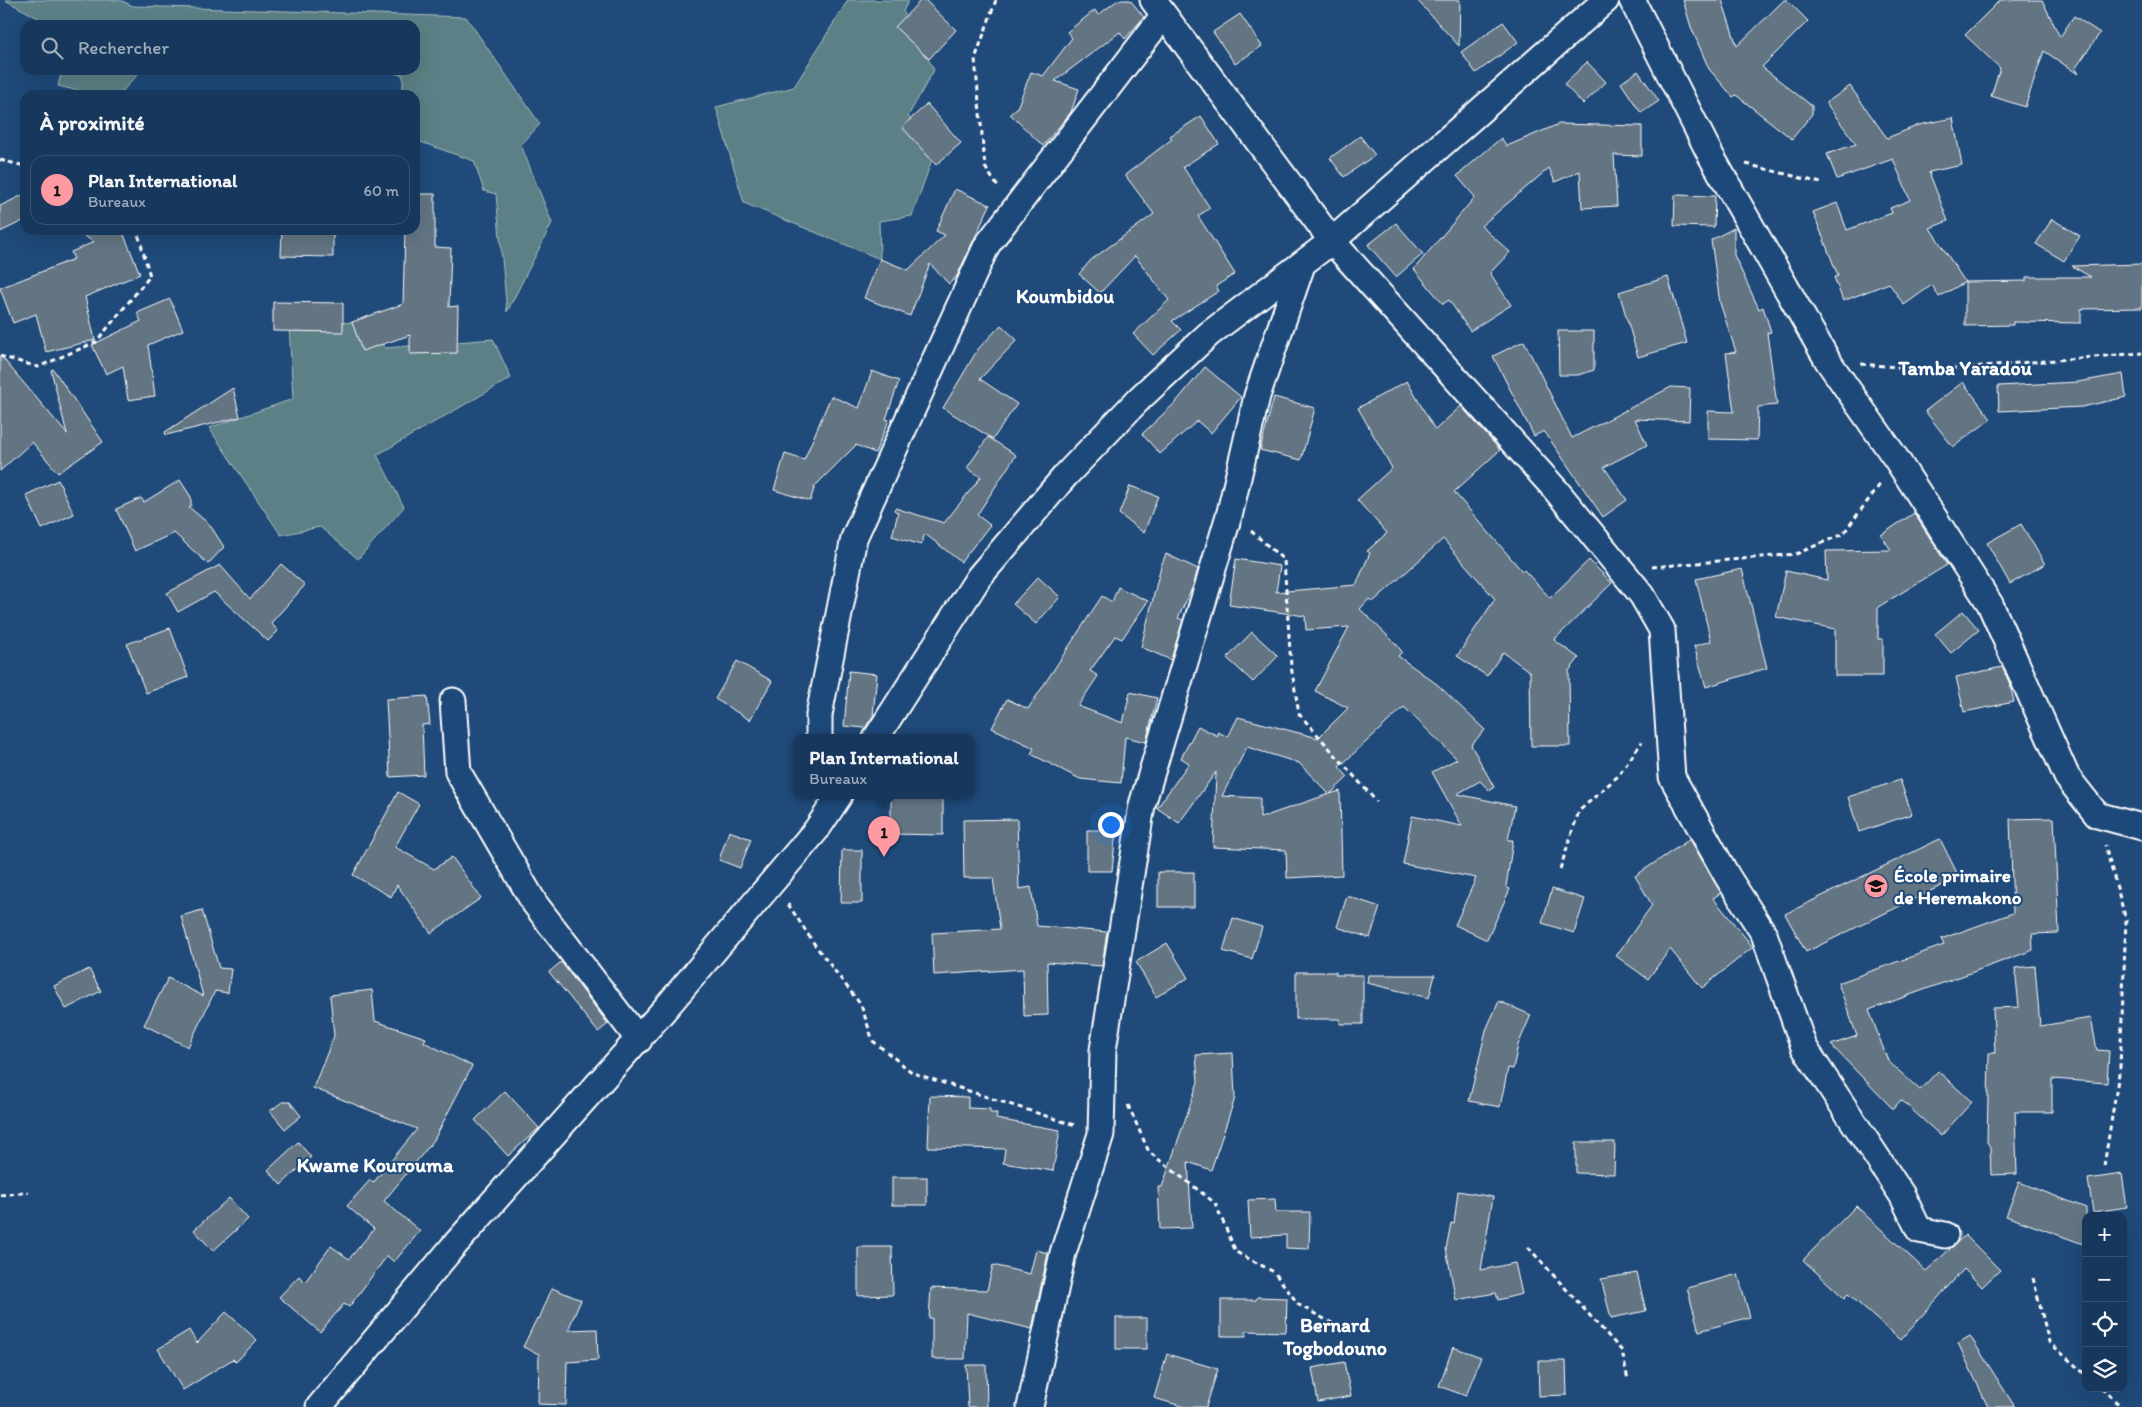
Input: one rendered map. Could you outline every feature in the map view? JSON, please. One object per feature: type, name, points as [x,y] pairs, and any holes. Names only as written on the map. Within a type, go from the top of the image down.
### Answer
[{"type":"street","points":[[879,734],[980,577],[1066,474],[1140,398],[1209,334],[1332,241],[1606,0]]},
{"type":"street","points":[[1632,0],[1711,156],[1828,361],[1897,460],[1990,604],[2067,777],[2098,815],[2142,827]]},
{"type":"street","points":[[819,734],[819,715],[854,538],[987,245],[1014,211],[1158,8],[1332,241],[1555,489],[1642,595],[1662,630],[1672,777],[1727,876],[1764,934],[1804,1047],[1902,1195],[1919,1230],[1945,1235]]},
{"type":"street","points":[[1030,1407],[1063,1253],[1101,1134],[1103,1050],[1142,805],[1230,512],[1257,396],[1302,265]]},
{"type":"street","points":[[453,701],[458,772],[535,904],[639,1040]]},
{"type":"street","points":[[817,829],[818,799]]},
{"type":"street","points":[[319,1407],[452,1248],[639,1040],[817,829],[837,799]]},
{"type":"path","points":[[996,0],[975,59],[985,167],[1014,211]]},
{"type":"path","points":[[1711,156],[1821,184]]},
{"type":"path","points":[[0,160],[20,165]]},
{"type":"path","points":[[0,356],[38,367],[96,342],[150,276],[138,235]]},
{"type":"path","points":[[1828,361],[1934,370],[2142,353]]},
{"type":"path","points":[[1622,570],[1796,554],[1843,534],[1897,460]]},
{"type":"path","points":[[1230,512],[1284,560],[1291,666],[1299,714],[1377,802]]},
{"type":"path","points":[[1560,869],[1579,811],[1618,776],[1667,707]]},
{"type":"path","points":[[2098,815],[2126,920],[2120,1067],[2104,1166]]},
{"type":"path","points":[[773,881],[815,945],[861,1005],[873,1041],[913,1073],[1101,1134]]},
{"type":"path","points":[[1126,1101],[1150,1152],[1216,1203],[1236,1252],[1274,1272],[1299,1305],[1339,1327]]},
{"type":"path","points":[[0,1195],[29,1192]]},
{"type":"path","points":[[1528,1247],[1622,1350],[1628,1380]]},
{"type":"path","points":[[2033,1278],[2049,1342],[2082,1371]]},
{"type":"path","points":[[2105,1392],[2122,1407]]},
{"type":"green space","points":[[5,0],[120,0],[133,6],[466,17],[540,124],[521,145],[552,223],[507,312],[496,194],[484,191],[474,161],[420,142],[420,90],[403,90],[403,75],[420,75],[420,20],[42,20]]},
{"type":"green space","points":[[848,0],[909,0],[903,11],[934,70],[908,116],[934,154],[912,216],[879,221],[880,259],[744,203],[716,107],[794,87]]},
{"type":"green space","points":[[61,75],[137,75],[124,90],[75,90],[58,86]]},
{"type":"green space","points":[[371,322],[385,348],[493,339],[511,378],[377,455],[404,507],[358,559],[320,527],[281,535],[209,428],[293,399],[289,324]]},
{"type":"building","points":[[921,0],[925,0],[956,30],[929,59],[895,27]]},
{"type":"building","points":[[1118,0],[1130,0],[1144,17],[1125,39],[1120,32],[1055,81],[1079,89],[1071,112],[1043,146],[1010,114],[1017,108],[1031,72],[1043,76],[1072,38],[1067,32],[1095,10],[1098,15]]},
{"type":"building","points":[[1417,0],[1460,0],[1459,46]]},
{"type":"building","points":[[1683,0],[1722,0],[1737,46],[1784,0],[1787,0],[1808,21],[1762,67],[1812,106],[1812,114],[1792,139],[1736,95],[1733,97],[1709,69],[1691,27]]},
{"type":"building","points":[[2000,0],[2042,0],[2060,37],[2074,16],[2100,33],[2075,69],[2078,74],[2044,51],[2025,107],[1991,96],[2000,68],[1965,35]]},
{"type":"building","points":[[1240,14],[1262,46],[1235,64],[1213,32]]},
{"type":"building","points":[[1503,22],[1518,42],[1476,73],[1461,52]]},
{"type":"building","points":[[1587,62],[1606,82],[1583,104],[1564,84]]},
{"type":"building","points":[[1638,71],[1659,101],[1641,113],[1621,83]]},
{"type":"building","points":[[1850,86],[1887,138],[1919,125],[1953,118],[1962,165],[1929,172],[1948,221],[1930,228],[1965,282],[1939,297],[1932,285],[1904,305],[1889,283],[1843,301],[1834,277],[1838,276],[1813,212],[1837,203],[1847,230],[1892,213],[1890,208],[1910,200],[1893,159],[1837,179],[1827,154],[1856,144],[1826,103]]},
{"type":"building","points":[[927,104],[961,143],[936,165],[902,127]]},
{"type":"building","points":[[1201,116],[1219,144],[1183,167],[1210,208],[1198,216],[1235,274],[1216,286],[1219,291],[1172,321],[1181,330],[1153,355],[1133,334],[1169,300],[1135,256],[1100,293],[1079,274],[1091,260],[1154,214],[1125,175],[1172,139],[1170,136]]},
{"type":"building","points":[[1559,124],[1642,126],[1642,156],[1614,155],[1617,206],[1582,208],[1580,171],[1555,182],[1549,168],[1481,226],[1510,252],[1490,273],[1511,305],[1470,331],[1449,300],[1443,304],[1414,269],[1475,197],[1457,176],[1501,138],[1507,146]]},
{"type":"building","points":[[1360,136],[1375,155],[1344,177],[1330,158]]},
{"type":"building","points":[[955,189],[990,205],[957,276],[949,284],[930,264],[910,316],[864,298],[880,259],[908,270],[945,235],[936,231]]},
{"type":"building","points":[[420,194],[435,194],[435,247],[451,248],[449,307],[458,306],[457,353],[410,354],[410,335],[362,351],[352,322],[403,304],[405,235],[420,235]]},
{"type":"building","points":[[1675,195],[1715,196],[1714,227],[1674,226]]},
{"type":"building","points":[[20,196],[20,222],[0,232],[0,206]]},
{"type":"building","points":[[2052,219],[2080,236],[2064,261],[2036,244]]},
{"type":"building","points":[[1396,223],[1423,254],[1396,277],[1368,245]]},
{"type":"building","points":[[1734,228],[1734,255],[1759,309],[1763,307],[1771,332],[1767,333],[1777,405],[1758,407],[1757,440],[1708,439],[1708,411],[1734,412],[1726,353],[1736,352],[1720,303],[1711,240]]},
{"type":"building","points":[[82,235],[124,235],[140,274],[85,297],[95,340],[46,352],[36,314],[13,323],[0,288],[74,259],[71,252],[94,242]]},
{"type":"building","points":[[282,235],[333,235],[333,257],[281,256]]},
{"type":"building","points":[[2142,264],[2142,308],[2081,309],[2081,323],[2013,322],[2013,325],[1965,326],[1965,282],[2026,281],[2026,277],[2091,277],[2072,266]]},
{"type":"building","points":[[1668,277],[1687,343],[1638,357],[1619,292]]},
{"type":"building","points":[[170,299],[183,330],[148,345],[155,396],[128,400],[123,366],[106,374],[92,345],[141,321],[137,313]]},
{"type":"building","points":[[273,302],[343,303],[343,332],[273,331]]},
{"type":"building","points":[[1001,325],[1017,340],[980,379],[1017,404],[993,439],[943,408],[978,349]]},
{"type":"building","points":[[1558,331],[1594,331],[1594,370],[1578,375],[1559,375]]},
{"type":"building","points":[[1524,341],[1572,438],[1671,387],[1690,388],[1689,421],[1635,419],[1647,445],[1604,467],[1627,500],[1603,517],[1544,431],[1534,436],[1493,356]]},
{"type":"building","points":[[0,355],[67,434],[51,370],[53,369],[103,442],[58,473],[32,442],[0,471]]},
{"type":"building","points":[[1205,367],[1241,397],[1211,433],[1197,421],[1160,454],[1142,434],[1176,402]]},
{"type":"building","points":[[872,371],[899,381],[886,419],[889,420],[875,453],[856,445],[815,486],[810,501],[774,490],[785,454],[804,460],[831,396],[859,408]]},
{"type":"building","points":[[2123,374],[2126,397],[2082,407],[1999,411],[1998,386],[2078,382]]},
{"type":"building","points":[[1407,381],[1435,430],[1461,406],[1500,450],[1454,492],[1522,571],[1524,570],[1550,598],[1589,560],[1612,583],[1554,640],[1579,658],[1569,671],[1570,746],[1531,746],[1530,672],[1503,652],[1487,676],[1457,656],[1495,599],[1443,539],[1373,602],[1369,599],[1360,609],[1397,645],[1402,652],[1398,656],[1438,685],[1485,730],[1471,745],[1494,787],[1490,791],[1480,781],[1457,794],[1515,806],[1508,840],[1513,840],[1506,887],[1510,889],[1487,940],[1455,925],[1476,878],[1403,864],[1412,816],[1462,826],[1432,772],[1457,759],[1404,707],[1339,767],[1348,777],[1330,794],[1340,791],[1342,875],[1287,878],[1286,850],[1213,847],[1216,772],[1179,823],[1157,808],[1189,763],[1181,758],[1198,726],[1218,736],[1218,732],[1228,737],[1238,717],[1318,738],[1348,708],[1315,691],[1349,627],[1306,630],[1305,616],[1229,605],[1236,559],[1280,566],[1276,592],[1356,585],[1370,553],[1367,551],[1387,533],[1357,500],[1392,468],[1358,408]],"holes":[[[1247,747],[1299,763],[1329,794],[1260,818],[1260,798],[1222,796]]]},
{"type":"building","points":[[1963,382],[1991,419],[1953,447],[1925,411]]},
{"type":"building","points":[[233,388],[240,417],[166,435],[165,432]]},
{"type":"building","points":[[1274,397],[1315,408],[1301,460],[1260,450]]},
{"type":"building","points":[[988,437],[1016,455],[977,515],[990,525],[961,562],[925,534],[921,545],[892,536],[898,513],[894,510],[895,508],[944,523],[981,477],[967,468]]},
{"type":"building","points":[[58,480],[74,514],[42,529],[26,495]]},
{"type":"building","points":[[180,480],[191,497],[191,506],[189,507],[210,525],[224,547],[208,564],[174,533],[135,551],[116,509],[141,498],[144,502]]},
{"type":"building","points":[[1130,486],[1158,496],[1144,533],[1119,514]]},
{"type":"building","points":[[1914,513],[1947,565],[1878,607],[1878,639],[1883,639],[1883,676],[1835,676],[1835,629],[1776,617],[1786,571],[1827,580],[1826,551],[1891,550],[1881,535]]},
{"type":"building","points":[[2021,524],[2045,564],[2010,584],[1987,543]]},
{"type":"building","points":[[1166,554],[1198,569],[1193,586],[1178,618],[1183,620],[1171,660],[1141,647],[1161,566]]},
{"type":"building","points":[[281,564],[305,585],[271,623],[278,631],[268,641],[214,592],[178,612],[167,593],[220,565],[250,599]]},
{"type":"building","points":[[1742,569],[1767,668],[1706,687],[1694,646],[1711,641],[1696,579]]},
{"type":"building","points":[[1038,577],[1060,597],[1036,624],[1013,604]]},
{"type":"building","points":[[1118,587],[1148,601],[1122,639],[1115,636],[1090,671],[1098,676],[1078,706],[1123,723],[1130,692],[1157,698],[1146,742],[1125,737],[1121,783],[1080,779],[1031,754],[1034,748],[992,728],[1007,699],[1028,709],[1102,596],[1112,602]]},
{"type":"building","points":[[1963,611],[1979,630],[1951,653],[1935,634]]},
{"type":"building","points":[[170,628],[188,677],[146,693],[127,644]]},
{"type":"building","points":[[1252,632],[1278,656],[1253,682],[1227,658]]},
{"type":"building","points":[[737,661],[772,681],[750,720],[715,699]]},
{"type":"building","points":[[2002,667],[2010,684],[2014,702],[1964,712],[1956,677]]},
{"type":"building","points":[[849,671],[877,674],[873,716],[865,728],[844,726]]},
{"type":"building","points":[[427,696],[430,724],[422,725],[424,775],[390,777],[386,699]]},
{"type":"building","points":[[1900,780],[1912,814],[1859,832],[1848,797]]},
{"type":"building","points":[[398,792],[419,804],[395,847],[434,869],[452,857],[481,898],[431,933],[397,885],[391,897],[353,875]]},
{"type":"building","points":[[891,799],[943,799],[943,835],[891,834]]},
{"type":"building","points":[[2054,818],[2059,933],[2032,934],[2033,950],[1869,1010],[1888,1061],[1920,1090],[1938,1071],[1972,1102],[1941,1136],[1901,1100],[1893,1109],[1831,1045],[1857,1036],[1838,983],[1944,945],[1941,939],[2013,913],[2010,819]]},
{"type":"building","points":[[1017,819],[1019,889],[1031,887],[1037,926],[1107,932],[1102,966],[1047,962],[1048,1015],[1024,1016],[1023,969],[934,975],[932,933],[1000,929],[993,878],[964,878],[963,820]]},
{"type":"building","points":[[1087,830],[1116,830],[1112,871],[1087,871]]},
{"type":"building","points":[[729,831],[751,839],[740,868],[719,860]]},
{"type":"building","points":[[1690,839],[1721,893],[1713,898],[1753,947],[1702,988],[1670,949],[1648,979],[1616,956],[1652,905],[1635,876]]},
{"type":"building","points":[[1940,839],[1959,877],[1806,952],[1785,914]]},
{"type":"building","points":[[842,850],[862,850],[862,903],[841,903]]},
{"type":"building","points":[[1158,872],[1194,872],[1194,907],[1158,907]]},
{"type":"building","points":[[1552,889],[1585,899],[1574,933],[1542,923]]},
{"type":"building","points":[[1347,896],[1380,907],[1370,938],[1337,927]]},
{"type":"building","points":[[202,910],[219,968],[231,969],[228,993],[215,991],[188,1047],[144,1025],[168,978],[203,996],[181,916]]},
{"type":"building","points":[[1233,918],[1262,927],[1252,959],[1223,951]]},
{"type":"building","points":[[1167,943],[1188,978],[1156,997],[1136,962]]},
{"type":"building","points":[[561,962],[608,1024],[598,1032],[549,972]]},
{"type":"building","points":[[2035,966],[2040,1026],[2091,1018],[2097,1050],[2109,1051],[2107,1083],[2052,1079],[2052,1112],[2015,1112],[2017,1174],[1991,1175],[1990,1147],[1987,1142],[1989,1053],[1995,1053],[1993,1008],[2019,1007],[2015,968]]},
{"type":"building","points":[[89,969],[101,991],[66,1009],[54,986]]},
{"type":"building","points":[[1296,972],[1336,972],[1336,975],[1363,975],[1363,1024],[1340,1024],[1340,1019],[1296,1019]]},
{"type":"building","points":[[1368,975],[1435,975],[1429,998],[1367,983]]},
{"type":"building","points":[[372,990],[375,1021],[426,1038],[424,1042],[472,1066],[434,1140],[384,1201],[420,1231],[394,1262],[387,1256],[349,1307],[344,1304],[320,1332],[279,1297],[299,1276],[305,1282],[331,1246],[349,1259],[374,1229],[347,1206],[370,1180],[373,1183],[417,1129],[313,1088],[334,1036],[330,995]]},
{"type":"building","points":[[1499,1001],[1531,1015],[1518,1045],[1513,1069],[1508,1068],[1500,1107],[1469,1101],[1486,1030]]},
{"type":"building","points":[[1233,1053],[1235,1098],[1211,1170],[1188,1162],[1192,1228],[1160,1229],[1158,1187],[1162,1187],[1198,1082],[1196,1055]]},
{"type":"building","points":[[505,1091],[539,1128],[508,1156],[475,1120]]},
{"type":"building","points":[[930,1096],[968,1097],[968,1108],[990,1109],[990,1113],[997,1113],[996,1119],[1060,1130],[1053,1171],[1003,1163],[1005,1149],[928,1147]]},
{"type":"building","points":[[282,1102],[290,1102],[301,1116],[285,1129],[270,1111]]},
{"type":"building","points":[[298,1142],[311,1157],[281,1185],[268,1170]]},
{"type":"building","points":[[1576,1142],[1615,1142],[1614,1174],[1576,1173]]},
{"type":"building","points":[[2122,1174],[2127,1207],[2093,1212],[2088,1179]]},
{"type":"building","points":[[892,1177],[927,1177],[927,1205],[892,1205]]},
{"type":"building","points":[[2019,1182],[2086,1208],[2086,1212],[2082,1212],[2082,1244],[2006,1216]]},
{"type":"building","points":[[1458,1191],[1493,1197],[1481,1270],[1515,1263],[1522,1294],[1498,1300],[1496,1293],[1456,1300],[1446,1249],[1451,1223],[1454,1224]]},
{"type":"building","points":[[229,1198],[248,1219],[213,1251],[194,1230]]},
{"type":"building","points":[[1275,1199],[1276,1212],[1310,1212],[1309,1249],[1286,1248],[1286,1235],[1250,1237],[1248,1200]]},
{"type":"building","points":[[1856,1206],[1926,1271],[1965,1235],[2000,1270],[1982,1287],[1964,1269],[1900,1340],[1848,1294],[1844,1298],[1803,1260]]},
{"type":"building","points":[[858,1247],[892,1247],[893,1295],[858,1296]]},
{"type":"building","points":[[1036,1250],[1048,1253],[1032,1329],[967,1313],[965,1359],[932,1359],[932,1318],[929,1318],[931,1288],[987,1290],[993,1265],[1030,1274]]},
{"type":"building","points":[[1637,1273],[1646,1311],[1611,1318],[1601,1279]]},
{"type":"building","points":[[1738,1274],[1750,1317],[1699,1331],[1687,1288]]},
{"type":"building","points":[[552,1288],[581,1300],[568,1330],[597,1329],[598,1360],[567,1362],[566,1405],[538,1404],[539,1354],[523,1347],[537,1318],[539,1319]]},
{"type":"building","points":[[1257,1297],[1287,1298],[1286,1332],[1246,1331],[1246,1336],[1221,1336],[1221,1300],[1256,1300]]},
{"type":"building","points":[[226,1312],[257,1340],[236,1362],[233,1359],[183,1390],[158,1349],[189,1330],[197,1343]]},
{"type":"building","points":[[1116,1318],[1147,1318],[1147,1349],[1116,1349]]},
{"type":"building","points":[[1970,1336],[2015,1407],[1988,1407],[1958,1343]]},
{"type":"building","points":[[1453,1347],[1481,1357],[1466,1396],[1439,1386]]},
{"type":"building","points":[[1167,1354],[1218,1369],[1206,1407],[1185,1407],[1154,1398]]},
{"type":"building","points":[[1538,1361],[1566,1361],[1567,1395],[1539,1396]]},
{"type":"building","points":[[1344,1362],[1351,1396],[1318,1402],[1312,1368]]},
{"type":"building","points":[[966,1365],[986,1365],[987,1407],[968,1407]]},
{"type":"place","name":"Plan International","points":[[884,857]]},
{"type":"place","name":"École primaire de Heremakono","points":[[1876,886]]},
{"type":"district","name":"Koumbidou","points":[[1065,296]]},
{"type":"district","name":"Tamba Yaradou","points":[[1965,368]]},
{"type":"district","name":"Kwame Kourouma","points":[[375,1165]]},
{"type":"district","name":"Bernard Togbodouno","points":[[1335,1336]]}]
